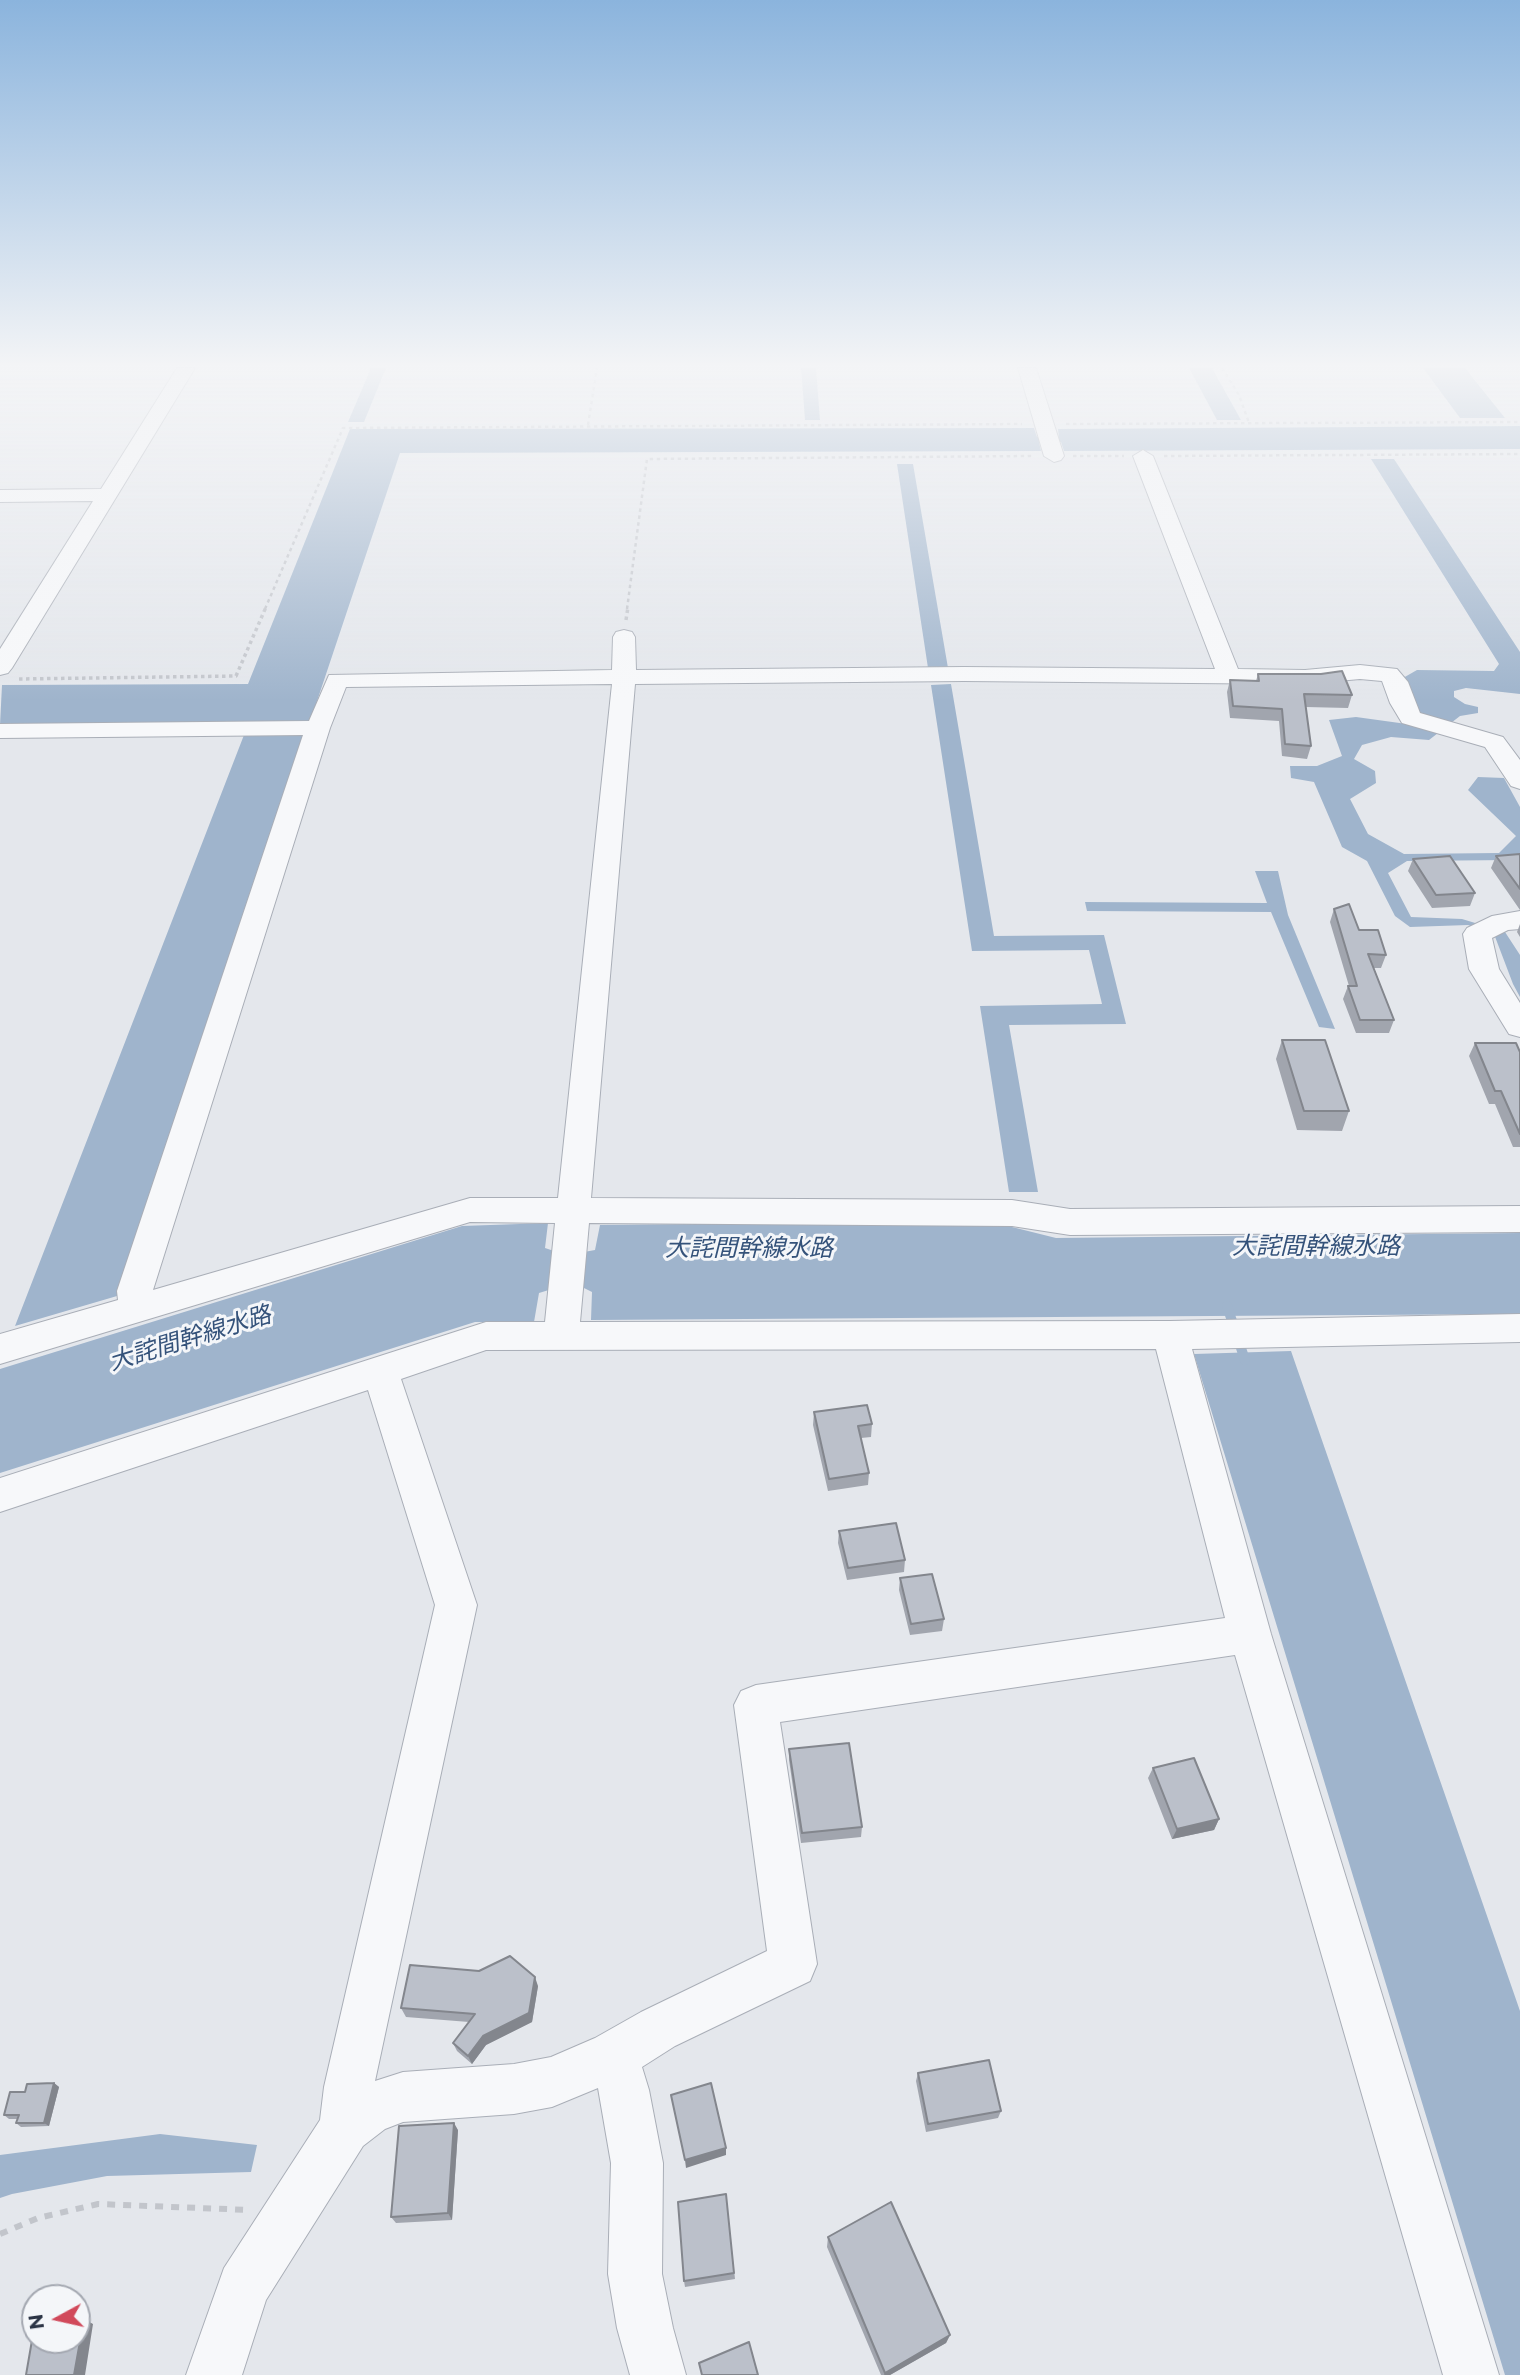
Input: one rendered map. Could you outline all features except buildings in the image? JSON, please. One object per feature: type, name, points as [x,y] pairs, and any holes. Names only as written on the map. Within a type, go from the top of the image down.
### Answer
[{"type":"street","points":[[7,674],[118,479]]},
{"type":"street","points":[[1152,479],[1229,676]]},
{"type":"street","points":[[0,496],[108,495]]},
{"type":"street","points":[[561,1337],[624,678],[624,638]]},
{"type":"street","points":[[136,1309],[135,1291],[318,728],[337,680],[964,674],[1305,677],[1360,672],[1390,674],[1396,681],[1402,704],[1411,718],[1494,742],[1520,781]]},
{"type":"street","points":[[0,731],[318,728]]},
{"type":"street","points":[[1500,925],[1484,969],[1520,1027]]},
{"type":"street","points":[[0,1349],[454,1213],[572,1209],[1012,1213],[1070,1222],[1520,1219]]},
{"type":"street","points":[[0,1495],[486,1336],[1170,1335],[1520,1328]]},
{"type":"street","points":[[1170,1335],[1250,1634],[1471,2375]]},
{"type":"street","points":[[345,2127],[349,2087],[456,1605],[380,1370]]},
{"type":"street","points":[[214,2375],[243,2287],[345,2127],[369,2109],[403,2097],[514,2089],[552,2082],[614,2056],[658,2029],[793,1964],[756,1705],[1250,1634]]},
{"type":"street","points":[[614,2056],[625,2090],[637,2162],[635,2274],[645,2328],[658,2375]]},
{"type":"path","points":[[7,674],[236,676],[321,479]]},
{"type":"path","points":[[624,638],[644,479]]},
{"type":"path","points":[[0,2234],[38,2218],[98,2204],[156,2204],[290,2214]]},
{"type":"water","points":[[330,479],[391,479],[310,722],[0,725],[2,685],[248,684]]},
{"type":"water","points":[[899,479],[916,479],[948,668],[928,668]]},
{"type":"water","points":[[1383,479],[1407,479],[1520,652],[1520,694],[1466,688],[1454,691],[1454,697],[1465,704],[1478,707],[1478,713],[1460,716],[1429,740],[1391,737],[1362,745],[1354,759],[1375,771],[1376,783],[1350,799],[1368,834],[1404,854],[1499,853],[1516,836],[1468,790],[1478,777],[1504,778],[1520,807],[1520,854],[1510,860],[1407,861],[1388,873],[1411,917],[1462,919],[1505,932],[1520,955],[1520,997],[1494,934],[1468,925],[1410,927],[1395,916],[1367,861],[1342,847],[1314,782],[1291,778],[1290,766],[1317,766],[1342,756],[1329,720],[1356,717],[1414,725],[1403,678],[1417,670],[1494,671],[1499,664]]},
{"type":"water","points":[[951,684],[994,936],[1104,935],[1126,1024],[1009,1025],[1038,1192],[1009,1192],[980,1006],[1102,1004],[1089,950],[972,951],[931,685]]},
{"type":"water","points":[[244,735],[307,735],[117,1296],[15,1326]]},
{"type":"water","points":[[1255,871],[1278,871],[1288,915],[1335,1029],[1319,1027],[1271,912],[1087,911],[1085,902],[1267,903]]},
{"type":"water","name":"大詫間幹線水路","points":[[988,1221],[1056,1238],[1520,1233],[1520,1314],[591,1320],[592,1292],[580,1286],[584,1252],[595,1250],[600,1225]]},
{"type":"water","name":"大詫間幹線水路","points":[[548,1223],[545,1248],[557,1252],[552,1289],[539,1293],[534,1322],[475,1322],[0,1473],[0,1369],[462,1226]]},
{"type":"water","points":[[1291,1351],[1520,2011],[1520,2375],[1505,2375],[1194,1354]]},
{"type":"water","points":[[160,2134],[257,2145],[251,2172],[107,2176],[0,2198],[0,2155]]},
{"type":"waterway","points":[[1227,1306],[1245,1360]]}]
